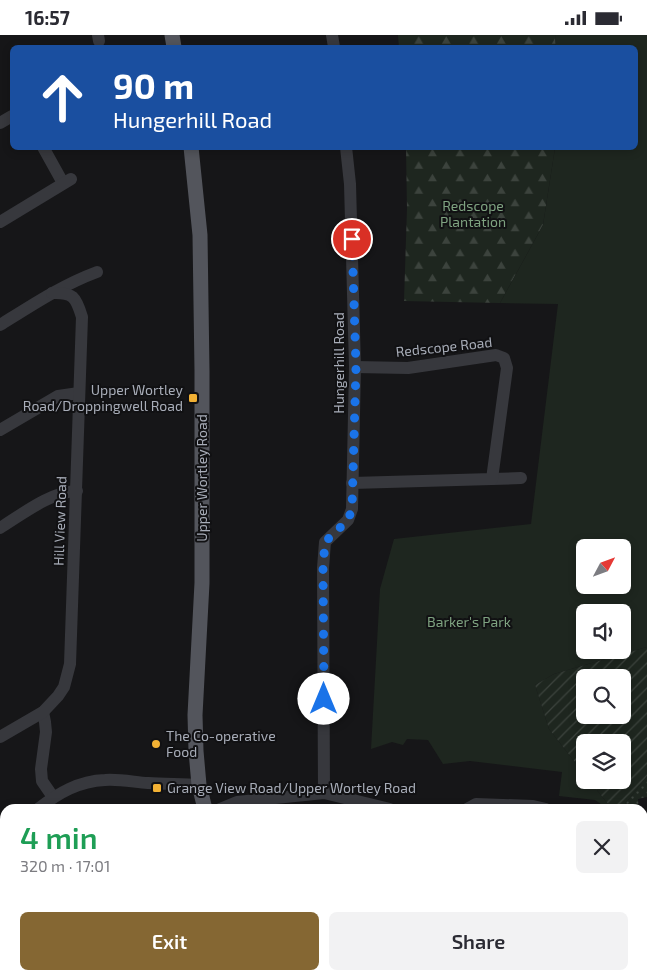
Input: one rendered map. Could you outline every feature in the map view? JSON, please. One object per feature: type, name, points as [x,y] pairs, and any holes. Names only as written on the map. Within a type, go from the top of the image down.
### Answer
[{"type":"main road","name":"Upper Wortley Road","points":[[190,150],[200,235],[202,583],[195,715],[199,785],[204,804]]},
{"type":"street","points":[[0,223],[67,181],[45,150]]},
{"type":"street","name":"Hungerhill Road","points":[[324,793],[323,568],[325,542],[348,520],[352,509],[356,367],[350,184],[346,150]]},
{"type":"street","points":[[0,325],[52,293],[78,279],[97,272]]},
{"type":"street","name":"Hill View Road","points":[[0,737],[43,712],[64,687],[70,664],[82,317],[78,304],[71,295],[64,292],[52,293]]},
{"type":"street","name":"Redscope Road","points":[[356,367],[408,368],[496,355],[504,358],[507,368],[492,479]]},
{"type":"street","points":[[0,430],[58,396],[79,393]]},
{"type":"street","points":[[352,483],[521,478]]},
{"type":"street","points":[[0,528],[55,495],[76,491]]},
{"type":"street","points":[[43,712],[46,732],[41,769],[42,781],[53,797]]},
{"type":"street","points":[[44,804],[72,787],[106,779],[199,785]]},
{"type":"street","points":[[232,804],[324,793],[369,804]]},
{"type":"green space","points":[[398,35],[555,35],[556,45],[399,45]]},
{"type":"green space","name":"Barker's Park","points":[[555,35],[647,35],[647,647],[631,652],[631,604],[576,604],[576,659],[606,659],[554,674],[535,685],[549,729],[576,764],[576,789],[596,789],[608,804],[601,804],[595,800],[559,796],[562,772],[470,761],[443,764],[428,740],[407,739],[403,745],[392,742],[371,749],[380,589],[394,539],[531,524],[558,304],[500,303],[543,225],[555,150],[638,150],[638,45],[556,45]]},
{"type":"green space","name":"Redscope Plantation","points":[[406,150],[555,150],[543,225],[500,303],[404,301],[407,209]]},
{"type":"green space","points":[[647,647],[647,776],[625,804],[608,804],[596,789],[631,789],[631,734],[576,734],[576,764],[549,729],[535,685],[554,674],[606,659],[631,659],[631,652]]},
{"type":"green space","points":[[647,776],[647,797],[638,799],[638,804],[625,804]]},
{"type":"place","name":"Upper Wortley Road/Droppingwell Road","points":[[193,398]]},
{"type":"place","name":"The Co-operative Food","points":[[156,744]]},
{"type":"place","name":"Grange View Road/Upper Wortley Road","points":[[157,788]]},
{"type":"route","points":[[324,699],[323,568],[325,542],[348,520],[352,509],[356,367],[352,239]]}]
